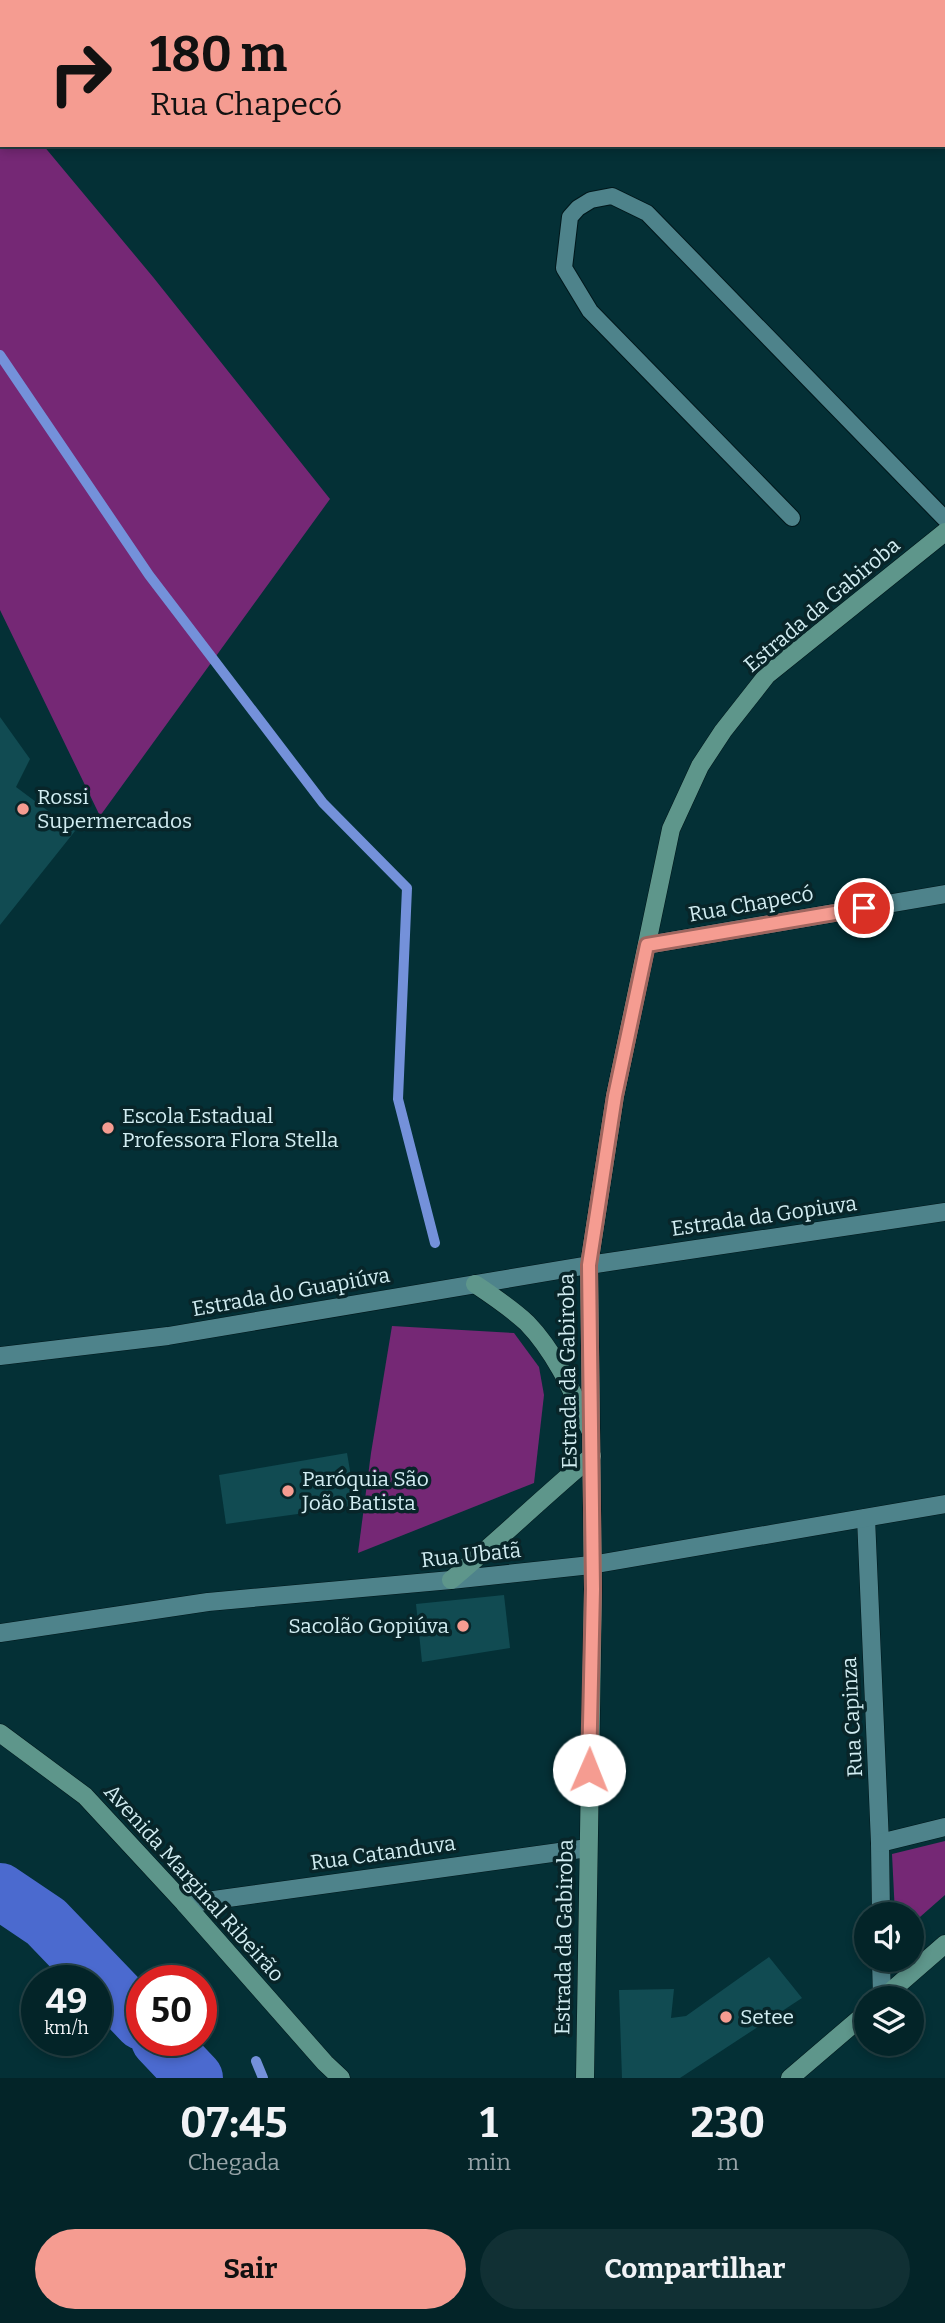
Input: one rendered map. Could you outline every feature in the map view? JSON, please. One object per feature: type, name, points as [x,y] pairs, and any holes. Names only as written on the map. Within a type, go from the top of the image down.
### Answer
[{"type":"main road","name":"Estrada da Gabiroba","points":[[585,2078],[593,1589],[589,1265],[615,1096],[671,829],[700,766],[723,731],[767,675],[945,532]]},
{"type":"main road","points":[[475,1284],[529,1325],[555,1360],[592,1436]]},
{"type":"main road","points":[[451,1580],[501,1539],[592,1456]]},
{"type":"main road","name":"Avenida Marginal Ribeirão","points":[[0,1733],[85,1796],[341,2078]]},
{"type":"main road","points":[[897,1986],[945,1944]]},
{"type":"main road","points":[[790,2078],[854,2023]]},
{"type":"street","name":"Rua Chapecó","points":[[647,945],[945,894]]},
{"type":"street","name":"Estrada da Gopiuva","points":[[589,1265],[945,1212]]},
{"type":"street","name":"Estrada do Guapiúva","points":[[0,1356],[168,1336],[589,1265]]},
{"type":"street","name":"Rua Ubatã","points":[[0,1633],[208,1602],[591,1565],[945,1504]]},
{"type":"street","name":"Rua Capinza","points":[[866,1518],[881,1902]]},
{"type":"street","points":[[880,1843],[945,1827]]},
{"type":"street","name":"Rua Catanduva","points":[[185,1904],[588,1848]]},
{"type":"lane","points":[[792,518],[590,311],[564,268],[570,217],[578,208],[591,200],[612,196],[647,213],[945,519]]},
{"type":"shaded area","points":[[0,147],[45,147],[153,277],[330,499],[100,816],[0,610]]},
{"type":"shaded area","points":[[392,1326],[514,1333],[539,1367],[544,1395],[534,1483],[358,1553],[371,1453]]},
{"type":"shaded area","points":[[945,1841],[945,1895],[924,1913],[924,1902],[894,1902],[892,1854]]},
{"type":"building","name":"Rossi Supermercados","points":[[0,717],[30,759],[16,787],[75,831],[0,925]]},
{"type":"building","name":"Paróquia São João Batista","points":[[347,1453],[356,1506],[226,1524],[219,1475]]},
{"type":"building","name":"Sacolão Gopiúva","points":[[504,1595],[510,1648],[422,1662],[416,1604]]},
{"type":"building","name":"Setee","points":[[769,1957],[802,1998],[680,2078],[622,2078],[619,1990],[674,1989],[671,2018],[686,2016]]},
{"type":"waterway","points":[[0,355],[149,575],[323,803],[407,888],[398,1099],[435,1243]]},
{"type":"waterway","points":[[0,1891],[46,1922],[126,2005]]},
{"type":"waterway","points":[[174,2056],[195,2078]]},
{"type":"waterway","points":[[256,2061],[263,2078]]},
{"type":"place","name":"Rossi Supermercados","points":[[23,809]]},
{"type":"place","name":"Escola Estadual Professora Flora Stella","points":[[108,1128]]},
{"type":"place","name":"Paróquia São João Batista","points":[[288,1491]]},
{"type":"place","name":"Sacolão Gopiúva","points":[[463,1626]]},
{"type":"place","name":"Setee","points":[[726,2017]]},
{"type":"route","points":[[589,1770],[593,1589],[589,1265],[615,1096],[647,945],[864,908]]}]
